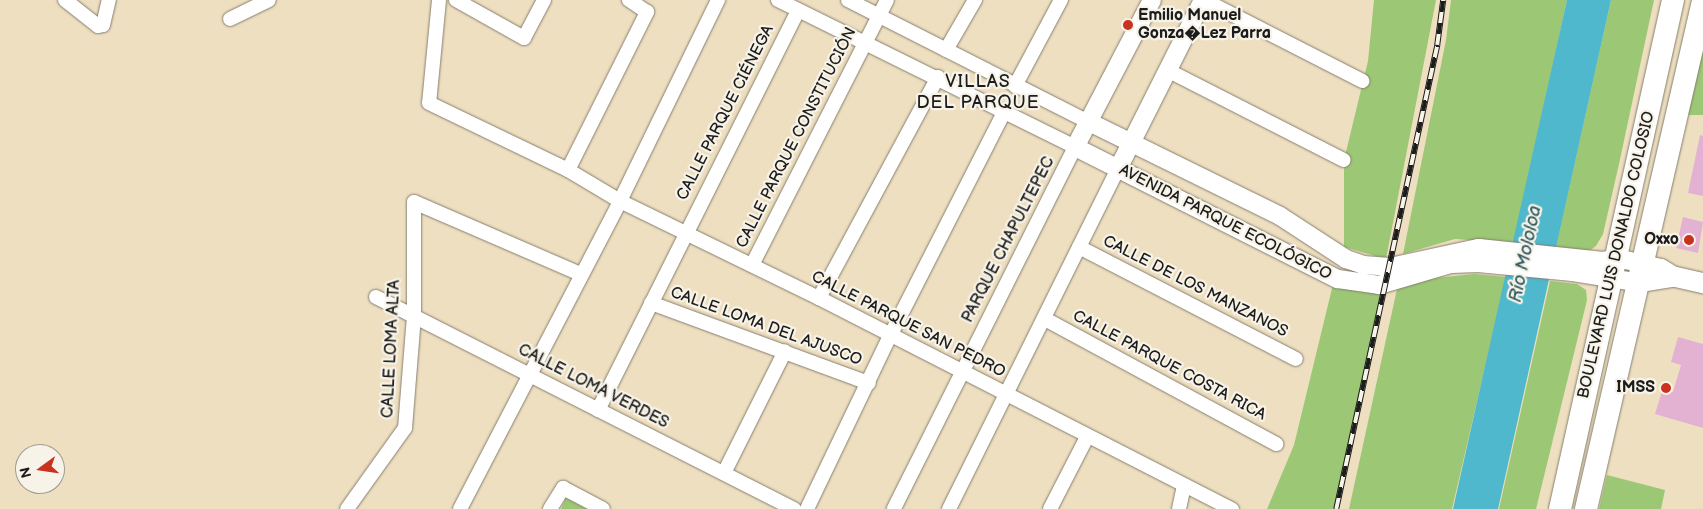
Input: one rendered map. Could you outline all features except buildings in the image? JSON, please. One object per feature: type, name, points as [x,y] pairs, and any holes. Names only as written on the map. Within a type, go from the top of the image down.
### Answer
[{"type":"main road","name":"BOULEVARD LUIS DONALDO COLOSIO","points":[[1560,509],[1673,0]]},
{"type":"main road","name":"BOULEVARD LUIS DONALDO COLOSIO","points":[[1586,509],[1703,1]]},
{"type":"main road","points":[[1676,278],[1703,283]]},
{"type":"street","points":[[65,0],[98,26],[103,25],[109,0]]},
{"type":"street","points":[[230,19],[269,0]]},
{"type":"street","name":"CALLE PARQUE SAN PEDRO","points":[[439,0],[429,103],[568,170],[620,201],[819,298],[1087,437],[1232,509]]},
{"type":"street","points":[[456,0],[524,38],[544,0]]},
{"type":"street","points":[[568,170],[647,12],[629,0]]},
{"type":"street","points":[[460,509],[580,274],[620,201],[718,0]]},
{"type":"street","name":"AVENIDA PARQUE ECOLÓGICO","points":[[778,0],[938,77],[1338,279],[1379,285],[1478,255]]},
{"type":"street","name":"AVENIDA PARQUE ECOLÓGICO","points":[[848,0],[1015,86],[1087,122],[1132,141],[1280,216],[1346,259],[1362,265],[1390,267],[1478,255],[1574,264],[1603,261],[1614,268],[1641,274],[1676,278]]},
{"type":"street","name":"CALLE PARQUE CONSTITUCIÓN","points":[[752,265],[887,0]]},
{"type":"street","points":[[946,50],[975,0]]},
{"type":"street","points":[[1015,86],[1061,0]]},
{"type":"street","points":[[1075,147],[1152,0]]},
{"type":"street","points":[[949,509],[1203,0],[1362,81]]},
{"type":"street","name":"CALLE PARQUE CIÉNEGA","points":[[598,410],[798,10]]},
{"type":"street","points":[[1169,71],[1344,160]]},
{"type":"street","points":[[819,298],[938,77]]},
{"type":"street","points":[[807,509],[869,384],[890,336],[1004,112]]},
{"type":"street","name":"PARQUE CHAPULTEPEC","points":[[894,509],[1075,147]]},
{"type":"street","name":"CALLE LOMA ALTA","points":[[347,509],[405,428],[414,315],[414,202],[580,274]]},
{"type":"street","name":"CALLE DE LOS MANZANOS","points":[[1079,247],[1296,359]]},
{"type":"street","points":[[1338,279],[1346,259]]},
{"type":"street","name":"CALLE LOMA VERDES","points":[[376,297],[794,509]]},
{"type":"street","name":"CALLE LOMA DEL AJUSCO","points":[[651,303],[785,351],[869,384]]},
{"type":"street","name":"CALLE PARQUE COSTA RICA","points":[[1045,319],[1276,444]]},
{"type":"street","points":[[724,474],[785,351]]},
{"type":"street","points":[[1050,509],[1087,437]]},
{"type":"street","points":[[1179,509],[1184,486]]},
{"type":"street","points":[[550,509],[563,488],[603,509]]},
{"type":"green space","points":[[1374,0],[1436,0],[1386,259],[1344,247],[1344,160],[1368,61]]},
{"type":"green space","points":[[1451,0],[1567,0],[1514,243],[1455,239],[1403,254],[1446,40]]},
{"type":"green space","points":[[1611,0],[1654,0],[1619,164],[1603,234],[1596,246],[1589,251],[1555,251]]},
{"type":"green space","points":[[1703,32],[1703,115],[1684,115]]},
{"type":"green space","points":[[1475,274],[1506,277],[1452,509],[1349,509],[1397,289],[1435,278]]},
{"type":"green space","points":[[1335,276],[1382,287],[1335,509],[1267,509],[1294,445]]},
{"type":"green space","points":[[1550,281],[1577,284],[1586,290],[1587,300],[1536,509],[1499,509]]},
{"type":"green space","points":[[1607,475],[1665,490],[1661,509],[1599,509]]},
{"type":"green space","points":[[566,498],[587,509],[561,509]]},
{"type":"water","name":"Río Mololoa","points":[[1567,0],[1611,0],[1498,509],[1453,509]]},
{"type":"railway","points":[[1336,509],[1437,45],[1443,0]]},
{"type":"place","name":"Emilio Manuel Gonza�Lez Parra","points":[[1128,25]]},
{"type":"place","name":"Oxxo","points":[[1689,240]]},
{"type":"place","name":"IMSS","points":[[1666,388]]},
{"type":"district","name":"VILLAS DEL PARQUE","points":[[978,94]]}]
